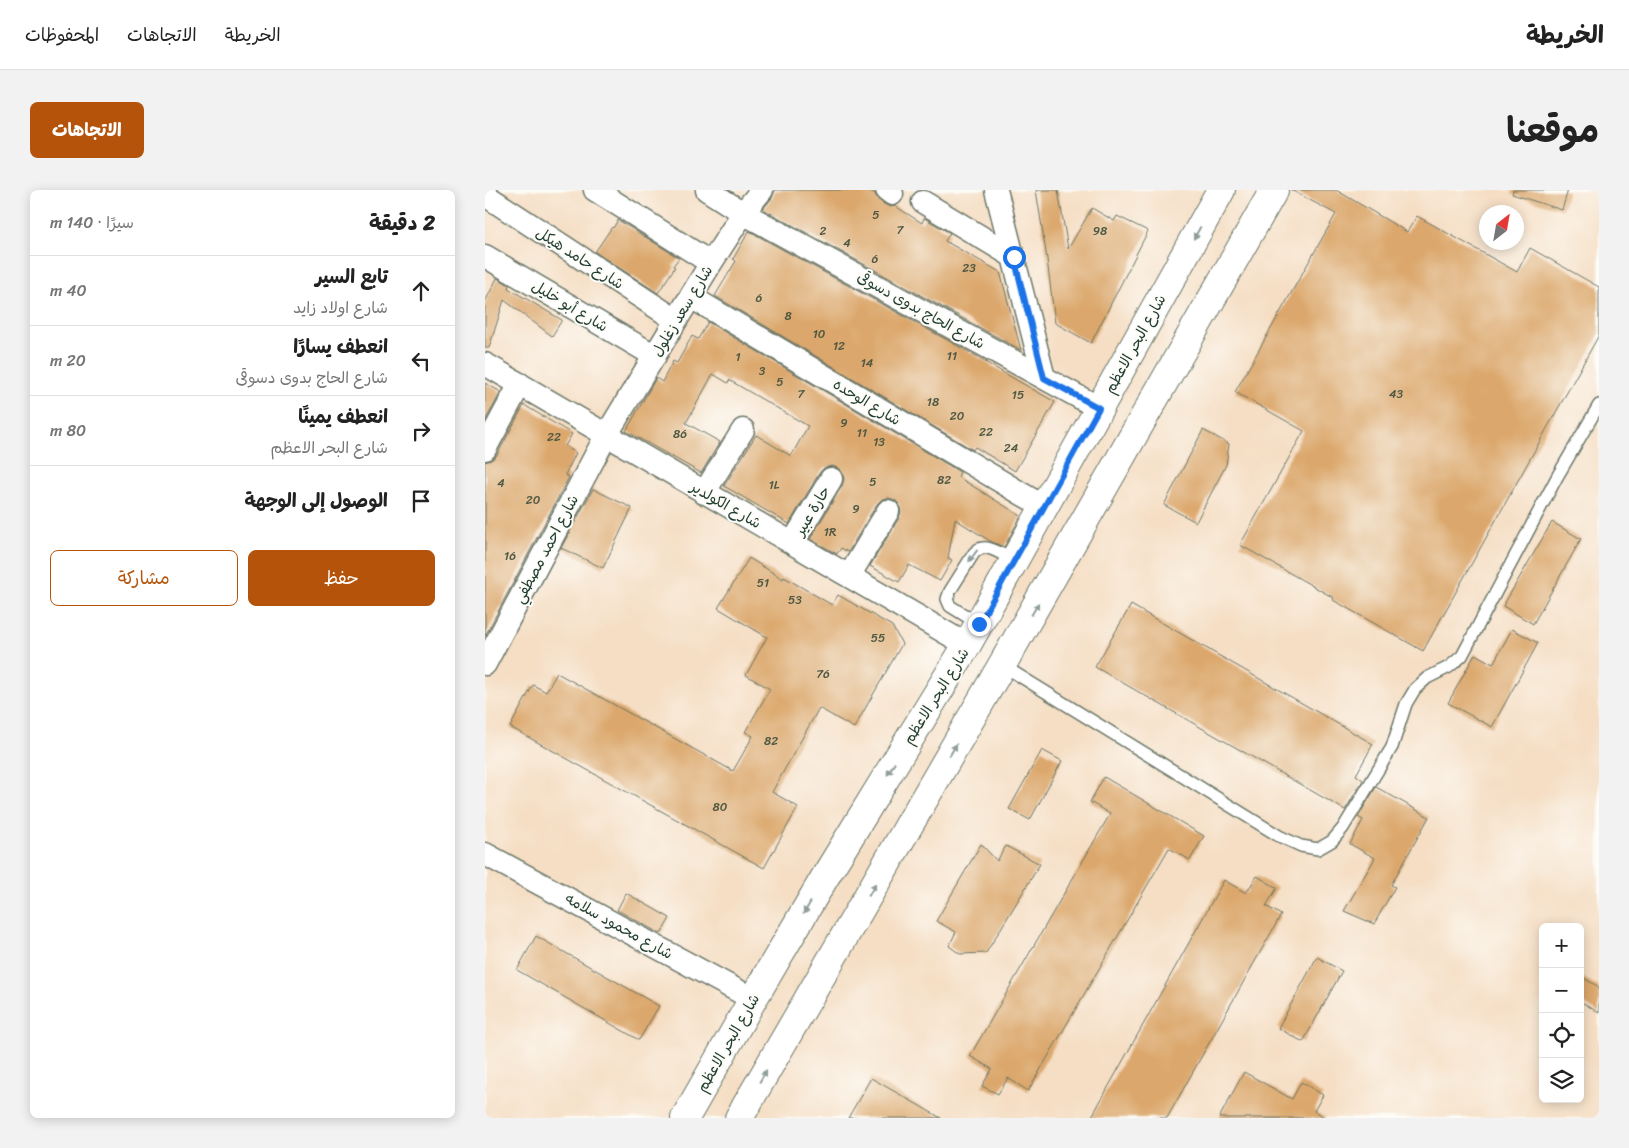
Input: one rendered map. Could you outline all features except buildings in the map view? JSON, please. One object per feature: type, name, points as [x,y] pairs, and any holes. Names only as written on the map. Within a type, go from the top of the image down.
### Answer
[{"type":"main road","points":[[739,1118],[1002,665],[1274,190]]},
{"type":"main road","name":"شارع البحر الاعظم","points":[[685,1118],[823,881],[973,634],[1099,408],[1213,193]]},
{"type":"street","points":[[595,190],[711,263]]},
{"type":"street","name":"شارع الحاج بدوى دسوقى","points":[[707,190],[743,213],[1099,408]]},
{"type":"street","name":"شارع سعد زغلول","points":[[607,434],[711,263],[743,213],[762,190]]},
{"type":"street","points":[[996,190],[1044,378]]},
{"type":"street","name":"شارع حامد هيكل","points":[[485,195],[676,320]]},
{"type":"street","points":[[923,202],[1014,257]]},
{"type":"street","name":"شارع أبو خليل","points":[[485,256],[655,356]]},
{"type":"street","name":"شارع الوحده","points":[[691,297],[1044,507]]},
{"type":"street","name":"شارع الكولدير","points":[[485,364],[849,576],[973,634]]},
{"type":"street","points":[[485,449],[520,384]]},
{"type":"street","points":[[704,493],[743,430]]},
{"type":"street","name":"شارع احمد مصطفي","points":[[485,664],[490,641],[607,434]]},
{"type":"street","name":"حارة عبير","points":[[793,542],[831,479]]},
{"type":"street","points":[[849,576],[888,512]]},
{"type":"street","name":"شارع محمود سلامه","points":[[485,854],[753,999]]},
{"type":"lane","points":[[1002,665],[1279,836],[1301,846],[1318,848],[1332,841],[1358,804],[1392,747],[1401,725],[1406,704],[1415,688],[1427,678],[1449,667],[1461,656],[1557,477],[1599,406]]},
{"type":"lane","points":[[973,634],[950,606],[947,599],[950,592],[979,548],[986,547],[1014,561]]},
{"type":"route","points":[[979,624],[1099,408],[1044,378],[1014,257]]}]
